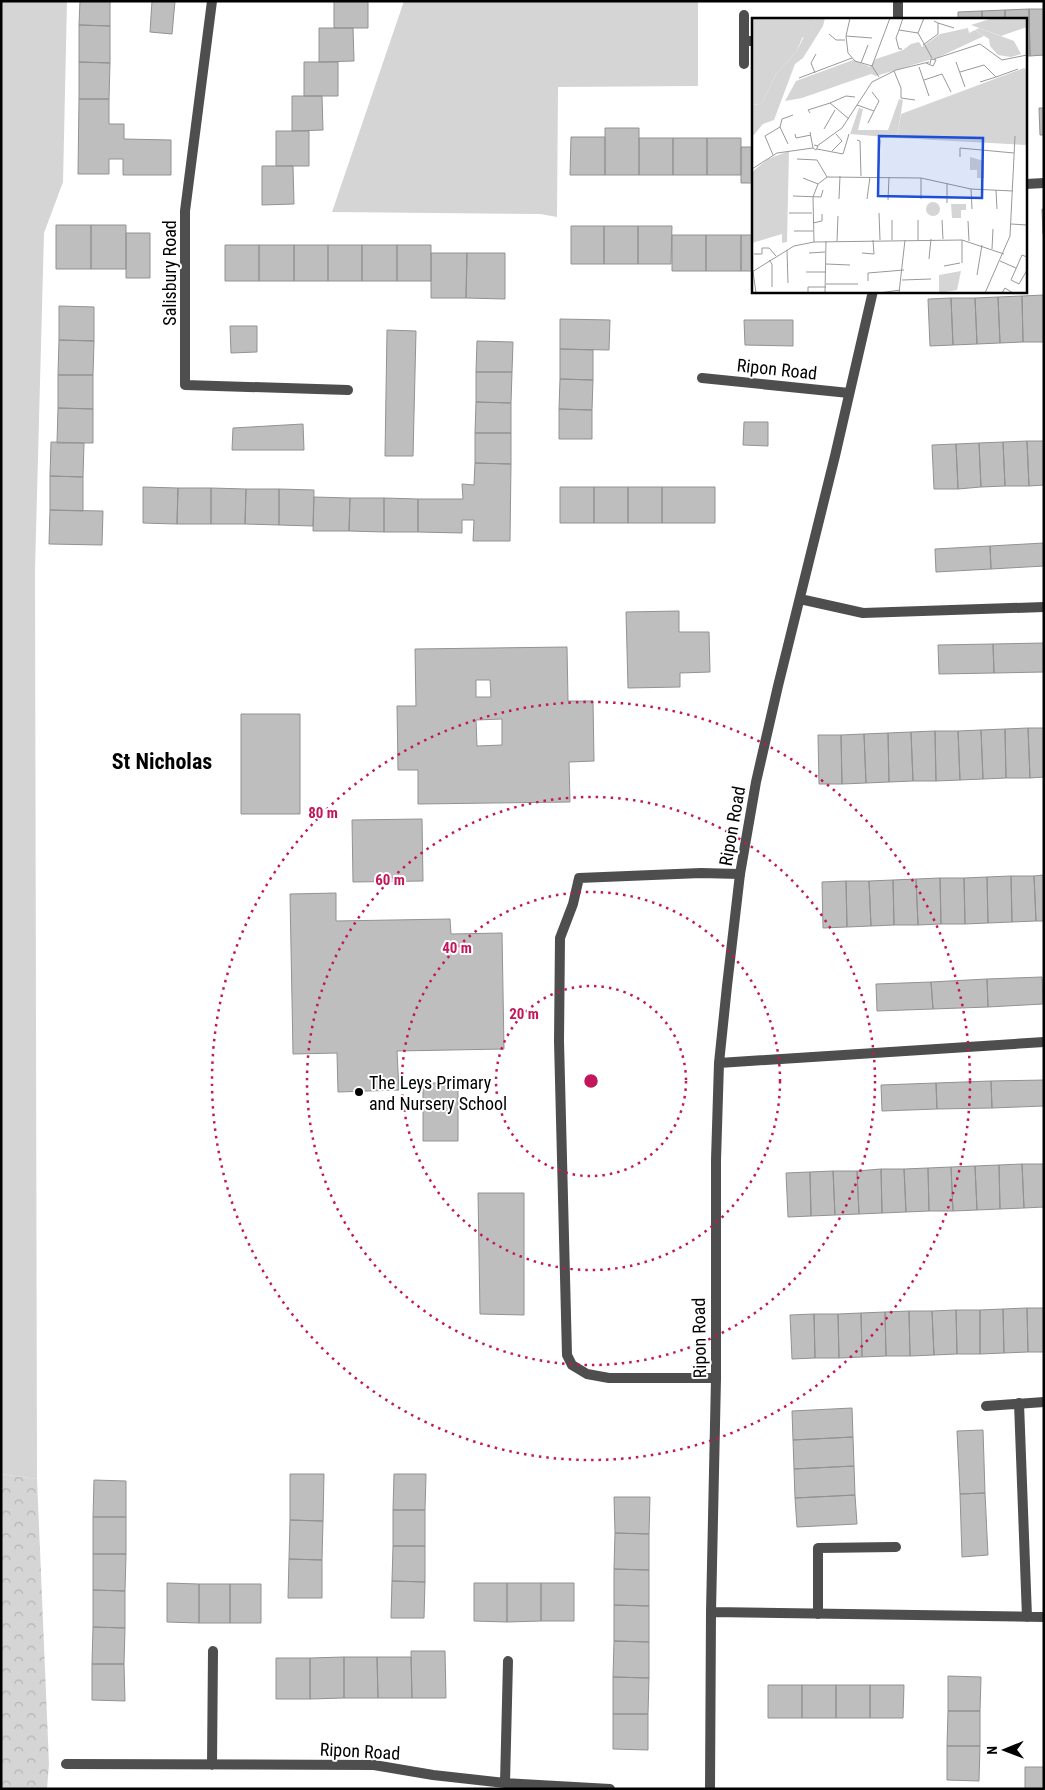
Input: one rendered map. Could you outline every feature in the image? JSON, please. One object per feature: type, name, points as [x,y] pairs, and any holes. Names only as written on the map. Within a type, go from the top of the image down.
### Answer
[{"type":"street","name":"Salisbury Road","points":[[212,1],[185,211],[185,385],[348,390]]},
{"type":"street","points":[[898,1],[898,18]]},
{"type":"street","points":[[744,15],[749,41],[744,64]]},
{"type":"street","points":[[1028,184],[1044,183]]},
{"type":"street","name":"Ripon Road","points":[[710,1789],[711,1612],[716,1378],[716,1160],[719,1063],[740,874],[756,782],[873,292]]},
{"type":"street","name":"Ripon Road","points":[[702,378],[849,393]]},
{"type":"street","points":[[800,598],[863,613],[1044,607]]},
{"type":"street","points":[[716,1378],[609,1378],[588,1374],[572,1365],[567,1355],[559,1041],[560,938],[574,904],[579,878],[701,873],[740,874]]},
{"type":"street","points":[[719,1063],[1044,1042]]},
{"type":"street","points":[[986,1406],[1044,1402]]},
{"type":"street","points":[[1019,1403],[1027,1617]]},
{"type":"street","points":[[818,1614],[818,1548],[896,1547]]},
{"type":"street","points":[[711,1612],[1044,1617]]},
{"type":"street","points":[[212,1765],[213,1652]]},
{"type":"street","points":[[505,1783],[508,1661]]},
{"type":"street","name":"Ripon Road","points":[[66,1764],[374,1765],[433,1775],[505,1783],[610,1789]]},
{"type":"green space","points":[[1,1],[67,1],[63,182],[44,233],[35,570],[37,1479],[1,1474]]},
{"type":"green space","points":[[404,1],[698,1],[698,86],[558,87],[557,217],[540,214],[332,212]]},
{"type":"green space","points":[[1,1474],[37,1479],[49,1764],[47,1789],[1,1789]]},
{"type":"building","points":[[80,1],[110,1],[110,26],[79,25]]},
{"type":"building","points":[[152,1],[175,1],[172,34],[150,32]]},
{"type":"building","points":[[334,1],[368,1],[368,28],[334,28]]},
{"type":"building","points":[[1029,9],[1030,56],[1028,56],[1028,18],[1005,18],[1005,10]]},
{"type":"building","points":[[1029,9],[1044,9],[1044,55],[1030,56]]},
{"type":"building","points":[[1005,10],[1005,18],[982,18],[982,11]]},
{"type":"building","points":[[982,11],[982,18],[958,18],[958,12]]},
{"type":"building","points":[[79,25],[110,26],[110,63],[79,62]]},
{"type":"building","points":[[319,28],[353,28],[354,61],[319,62]]},
{"type":"building","points":[[79,62],[110,63],[109,99],[79,99]]},
{"type":"building","points":[[304,62],[338,62],[338,96],[304,96]]},
{"type":"building","points":[[292,96],[322,96],[323,130],[292,131]]},
{"type":"building","points":[[79,99],[109,99],[109,124],[124,124],[124,139],[171,140],[171,175],[123,175],[123,159],[109,159],[109,174],[78,174]]},
{"type":"building","points":[[1039,108],[1044,108],[1044,135],[1040,135]]},
{"type":"building","points":[[605,128],[639,128],[639,175],[605,175]]},
{"type":"building","points":[[276,131],[309,131],[309,166],[276,166]]},
{"type":"building","points":[[571,137],[605,137],[605,175],[570,175]]},
{"type":"building","points":[[639,138],[673,138],[673,175],[639,175]]},
{"type":"building","points":[[673,138],[707,138],[707,175],[673,175]]},
{"type":"building","points":[[707,138],[741,138],[741,175],[707,175]]},
{"type":"building","points":[[741,147],[752,147],[752,183],[741,183]]},
{"type":"building","points":[[262,166],[293,166],[294,204],[262,205]]},
{"type":"building","points":[[1042,209],[1044,209],[1044,234],[1043,234]]},
{"type":"building","points":[[56,225],[91,225],[91,269],[56,269]]},
{"type":"building","points":[[91,225],[126,225],[126,269],[91,269]]},
{"type":"building","points":[[571,226],[604,226],[604,264],[571,264]]},
{"type":"building","points":[[604,226],[638,226],[638,264],[604,264]]},
{"type":"building","points":[[638,226],[672,226],[671,264],[638,264]]},
{"type":"building","points":[[126,233],[150,233],[150,278],[126,278]]},
{"type":"building","points":[[672,235],[706,235],[706,271],[672,271]]},
{"type":"building","points":[[706,235],[741,235],[741,271],[706,271]]},
{"type":"building","points":[[741,235],[752,235],[752,271],[741,271]]},
{"type":"building","points":[[225,245],[259,245],[259,281],[225,281]]},
{"type":"building","points":[[259,245],[294,245],[294,281],[259,281]]},
{"type":"building","points":[[294,245],[328,245],[328,281],[294,281]]},
{"type":"building","points":[[328,245],[362,245],[362,281],[328,281]]},
{"type":"building","points":[[362,245],[397,245],[397,281],[362,281]]},
{"type":"building","points":[[397,245],[431,245],[431,281],[397,281]]},
{"type":"building","points":[[431,253],[467,253],[466,298],[431,298]]},
{"type":"building","points":[[467,253],[505,253],[505,299],[466,298]]},
{"type":"building","points":[[1044,295],[1044,342],[1023,342],[1022,296]]},
{"type":"building","points":[[1022,296],[1023,342],[1000,343],[998,297]]},
{"type":"building","points":[[998,297],[1000,343],[977,344],[975,298]]},
{"type":"building","points":[[951,298],[953,345],[930,346],[928,299]]},
{"type":"building","points":[[951,298],[975,298],[977,344],[953,345]]},
{"type":"building","points":[[59,306],[94,307],[94,341],[59,340]]},
{"type":"building","points":[[560,319],[610,320],[609,350],[560,349]]},
{"type":"building","points":[[744,320],[793,320],[793,346],[745,345]]},
{"type":"building","points":[[230,326],[257,326],[257,352],[231,353]]},
{"type":"building","points":[[387,330],[416,331],[413,456],[385,456]]},
{"type":"building","points":[[59,340],[94,341],[93,375],[58,375]]},
{"type":"building","points":[[477,341],[513,342],[512,372],[476,372]]},
{"type":"building","points":[[560,349],[593,350],[593,380],[560,379]]},
{"type":"building","points":[[476,372],[512,372],[511,403],[476,402]]},
{"type":"building","points":[[58,375],[93,375],[93,409],[58,408]]},
{"type":"building","points":[[560,379],[593,380],[592,410],[559,409]]},
{"type":"building","points":[[476,402],[511,403],[511,433],[475,433]]},
{"type":"building","points":[[58,408],[93,409],[93,443],[57,443]]},
{"type":"building","points":[[559,409],[592,410],[592,439],[559,439]]},
{"type":"building","points":[[744,422],[768,422],[768,446],[743,445]]},
{"type":"building","points":[[303,424],[304,450],[232,450],[233,428]]},
{"type":"building","points":[[475,433],[511,433],[511,464],[475,463]]},
{"type":"building","points":[[1027,441],[1029,486],[1005,486],[1003,442]]},
{"type":"building","points":[[1027,441],[1044,441],[1044,485],[1029,486]]},
{"type":"building","points":[[51,442],[84,443],[83,477],[50,476]]},
{"type":"building","points":[[1003,442],[1005,486],[981,487],[979,443]]},
{"type":"building","points":[[979,443],[981,487],[958,489],[956,444]]},
{"type":"building","points":[[956,444],[958,489],[934,489],[932,445]]},
{"type":"building","points":[[475,463],[511,464],[510,541],[473,541],[474,520],[462,520],[462,533],[418,532],[418,499],[463,499],[462,484],[474,485]]},
{"type":"building","points":[[50,476],[83,477],[83,511],[50,510]]},
{"type":"building","points":[[143,487],[178,488],[177,524],[143,523]]},
{"type":"building","points":[[560,487],[594,487],[594,523],[560,523]]},
{"type":"building","points":[[594,487],[628,487],[628,523],[594,523]]},
{"type":"building","points":[[628,487],[662,487],[662,523],[628,523]]},
{"type":"building","points":[[662,487],[715,487],[715,523],[662,523]]},
{"type":"building","points":[[178,488],[211,488],[211,524],[177,524]]},
{"type":"building","points":[[211,488],[246,489],[245,524],[211,524]]},
{"type":"building","points":[[246,489],[279,489],[279,525],[245,524]]},
{"type":"building","points":[[279,489],[314,490],[313,526],[279,525]]},
{"type":"building","points":[[314,497],[350,498],[349,531],[313,531]]},
{"type":"building","points":[[350,498],[384,498],[384,532],[349,531]]},
{"type":"building","points":[[384,498],[418,499],[418,532],[384,532]]},
{"type":"building","points":[[50,510],[103,511],[102,545],[49,544]]},
{"type":"building","points":[[1044,543],[1044,566],[991,569],[990,546]]},
{"type":"building","points":[[990,546],[991,569],[936,572],[935,549]]},
{"type":"building","points":[[679,611],[679,632],[709,632],[710,672],[680,673],[680,687],[628,688],[626,612]]},
{"type":"building","points":[[1044,643],[1044,672],[994,673],[993,644]]},
{"type":"building","points":[[993,644],[994,673],[939,674],[938,645]]},
{"type":"building","points":[[567,647],[568,701],[593,701],[594,761],[569,762],[570,802],[418,804],[418,770],[398,770],[397,706],[416,706],[415,649]],"holes":[[[476,680],[490,680],[491,697],[476,697]],[[502,719],[502,745],[477,746],[476,720]]]},
{"type":"building","points":[[241,714],[300,714],[300,814],[241,814]]},
{"type":"building","points":[[1028,728],[1030,778],[1006,778],[1005,729]]},
{"type":"building","points":[[1028,728],[1044,728],[1044,777],[1030,778]]},
{"type":"building","points":[[1005,729],[1006,778],[983,779],[981,730]]},
{"type":"building","points":[[981,730],[983,779],[960,780],[958,731]]},
{"type":"building","points":[[935,731],[936,781],[913,781],[911,732]]},
{"type":"building","points":[[935,731],[958,731],[960,780],[936,781]]},
{"type":"building","points":[[911,732],[913,781],[889,782],[888,733]]},
{"type":"building","points":[[888,733],[889,782],[866,783],[864,734]]},
{"type":"building","points":[[864,734],[866,783],[842,784],[841,735]]},
{"type":"building","points":[[818,735],[841,735],[842,784],[819,784]]},
{"type":"building","points":[[422,819],[423,881],[353,882],[352,820]]},
{"type":"building","points":[[1044,875],[1044,921],[1036,921],[1034,876]]},
{"type":"building","points":[[1011,876],[1012,922],[988,923],[987,877]]},
{"type":"building","points":[[1011,876],[1034,876],[1036,921],[1012,922]]},
{"type":"building","points":[[987,877],[988,923],[965,924],[964,878]]},
{"type":"building","points":[[940,878],[941,924],[918,925],[916,879]]},
{"type":"building","points":[[940,878],[964,878],[965,924],[941,924]]},
{"type":"building","points":[[916,879],[918,925],[894,925],[893,880]]},
{"type":"building","points":[[893,880],[894,925],[871,926],[869,881]]},
{"type":"building","points":[[846,881],[847,927],[823,928],[822,882]]},
{"type":"building","points":[[846,881],[869,881],[871,926],[847,927]]},
{"type":"building","points":[[336,893],[336,921],[450,919],[451,934],[502,933],[504,1049],[397,1051],[399,1090],[338,1092],[337,1053],[293,1054],[290,894]]},
{"type":"building","points":[[1042,977],[1043,1004],[988,1007],[987,979]]},
{"type":"building","points":[[987,979],[988,1007],[933,1009],[931,982]]},
{"type":"building","points":[[931,982],[933,1009],[877,1011],[876,984]]},
{"type":"building","points":[[1044,1080],[1044,1106],[992,1108],[991,1081]]},
{"type":"building","points":[[991,1081],[992,1108],[937,1109],[936,1083]]},
{"type":"building","points":[[423,1083],[458,1083],[458,1141],[423,1141]]},
{"type":"building","points":[[936,1083],[937,1109],[882,1111],[881,1085]]},
{"type":"building","points":[[1022,1164],[1024,1208],[1000,1209],[999,1165]]},
{"type":"building","points":[[1022,1164],[1044,1164],[1044,1207],[1024,1208]]},
{"type":"building","points":[[999,1165],[1000,1209],[977,1210],[975,1166]]},
{"type":"building","points":[[975,1166],[977,1210],[953,1211],[951,1167]]},
{"type":"building","points":[[951,1167],[953,1211],[929,1211],[928,1168]]},
{"type":"building","points":[[928,1168],[929,1211],[906,1212],[904,1169]]},
{"type":"building","points":[[881,1169],[882,1213],[859,1214],[857,1171]]},
{"type":"building","points":[[881,1169],[904,1169],[906,1212],[882,1213]]},
{"type":"building","points":[[833,1171],[835,1215],[811,1216],[810,1172]]},
{"type":"building","points":[[833,1171],[857,1171],[859,1214],[835,1215]]},
{"type":"building","points":[[810,1172],[811,1216],[788,1217],[786,1173]]},
{"type":"building","points":[[478,1193],[524,1193],[524,1315],[480,1314]]},
{"type":"building","points":[[1027,1308],[1028,1352],[1004,1353],[1003,1309]]},
{"type":"building","points":[[1027,1308],[1044,1308],[1044,1352],[1028,1352]]},
{"type":"building","points":[[1003,1309],[1004,1353],[980,1354],[980,1310]]},
{"type":"building","points":[[956,1310],[957,1354],[934,1355],[932,1311]]},
{"type":"building","points":[[956,1310],[980,1310],[980,1354],[957,1354]]},
{"type":"building","points":[[909,1311],[910,1356],[886,1356],[885,1312]]},
{"type":"building","points":[[909,1311],[932,1311],[934,1355],[910,1356]]},
{"type":"building","points":[[885,1312],[886,1356],[862,1357],[861,1313]]},
{"type":"building","points":[[861,1313],[862,1357],[839,1358],[838,1314]]},
{"type":"building","points":[[814,1314],[815,1358],[792,1359],[790,1315]]},
{"type":"building","points":[[814,1314],[838,1314],[839,1358],[815,1358]]},
{"type":"building","points":[[852,1408],[853,1437],[793,1440],[792,1411]]},
{"type":"building","points":[[983,1430],[985,1493],[960,1494],[957,1431]]},
{"type":"building","points":[[853,1437],[854,1466],[794,1469],[793,1440]]},
{"type":"building","points":[[854,1466],[855,1495],[795,1498],[794,1469]]},
{"type":"building","points":[[290,1474],[324,1474],[323,1521],[290,1520]]},
{"type":"building","points":[[394,1474],[426,1474],[425,1510],[393,1510]]},
{"type":"building","points":[[94,1480],[126,1481],[126,1517],[93,1517]]},
{"type":"building","points":[[985,1493],[988,1555],[962,1557],[960,1494]]},
{"type":"building","points":[[855,1495],[857,1524],[797,1527],[795,1498]]},
{"type":"building","points":[[614,1497],[650,1497],[649,1534],[615,1533]]},
{"type":"building","points":[[393,1510],[425,1510],[425,1546],[393,1546]]},
{"type":"building","points":[[93,1517],[126,1517],[126,1554],[93,1554]]},
{"type":"building","points":[[290,1520],[323,1521],[322,1560],[289,1559]]},
{"type":"building","points":[[615,1533],[649,1534],[649,1570],[614,1569]]},
{"type":"building","points":[[393,1546],[425,1546],[425,1582],[392,1581]]},
{"type":"building","points":[[93,1554],[126,1554],[125,1591],[93,1590]]},
{"type":"building","points":[[289,1559],[322,1560],[322,1598],[288,1598]]},
{"type":"building","points":[[614,1569],[649,1570],[649,1606],[614,1605]]},
{"type":"building","points":[[392,1581],[425,1582],[424,1618],[391,1618]]},
{"type":"building","points":[[167,1583],[199,1584],[199,1623],[167,1622]]},
{"type":"building","points":[[474,1583],[507,1583],[507,1622],[474,1621]]},
{"type":"building","points":[[507,1583],[541,1583],[541,1621],[507,1622]]},
{"type":"building","points":[[541,1583],[574,1583],[574,1621],[541,1621]]},
{"type":"building","points":[[199,1584],[230,1584],[230,1623],[199,1623]]},
{"type":"building","points":[[230,1584],[261,1584],[261,1623],[230,1623]]},
{"type":"building","points":[[93,1590],[125,1591],[125,1628],[93,1627]]},
{"type":"building","points":[[614,1605],[649,1606],[649,1642],[614,1641]]},
{"type":"building","points":[[93,1627],[125,1628],[124,1664],[92,1664]]},
{"type":"building","points":[[614,1641],[649,1642],[649,1678],[613,1677]]},
{"type":"building","points":[[411,1651],[445,1651],[446,1698],[412,1698]]},
{"type":"building","points":[[344,1657],[344,1698],[310,1699],[310,1658]]},
{"type":"building","points":[[344,1657],[377,1657],[378,1698],[344,1698]]},
{"type":"building","points":[[377,1657],[411,1657],[412,1698],[378,1698]]},
{"type":"building","points":[[276,1658],[310,1658],[310,1699],[276,1699]]},
{"type":"building","points":[[92,1664],[124,1664],[125,1701],[92,1700]]},
{"type":"building","points":[[948,1676],[981,1677],[980,1711],[948,1711]]},
{"type":"building","points":[[613,1677],[649,1678],[648,1714],[613,1714]]},
{"type":"building","points":[[768,1685],[802,1685],[802,1718],[768,1718]]},
{"type":"building","points":[[802,1685],[836,1685],[836,1718],[802,1718]]},
{"type":"building","points":[[836,1685],[870,1685],[870,1718],[836,1718]]},
{"type":"building","points":[[870,1685],[904,1685],[903,1718],[870,1718]]},
{"type":"building","points":[[948,1711],[980,1711],[980,1746],[947,1746]]},
{"type":"building","points":[[613,1714],[648,1714],[648,1750],[613,1749]]},
{"type":"building","points":[[947,1746],[980,1746],[979,1781],[947,1780]]},
{"type":"building","points":[[1025,1767],[1044,1767],[1044,1789],[1025,1789]]},
{"type":"place","name":"The Leys Primary and Nursery School","points":[[359,1092]]},
{"type":"district","name":"St Nicholas","points":[[162,761]]}]
